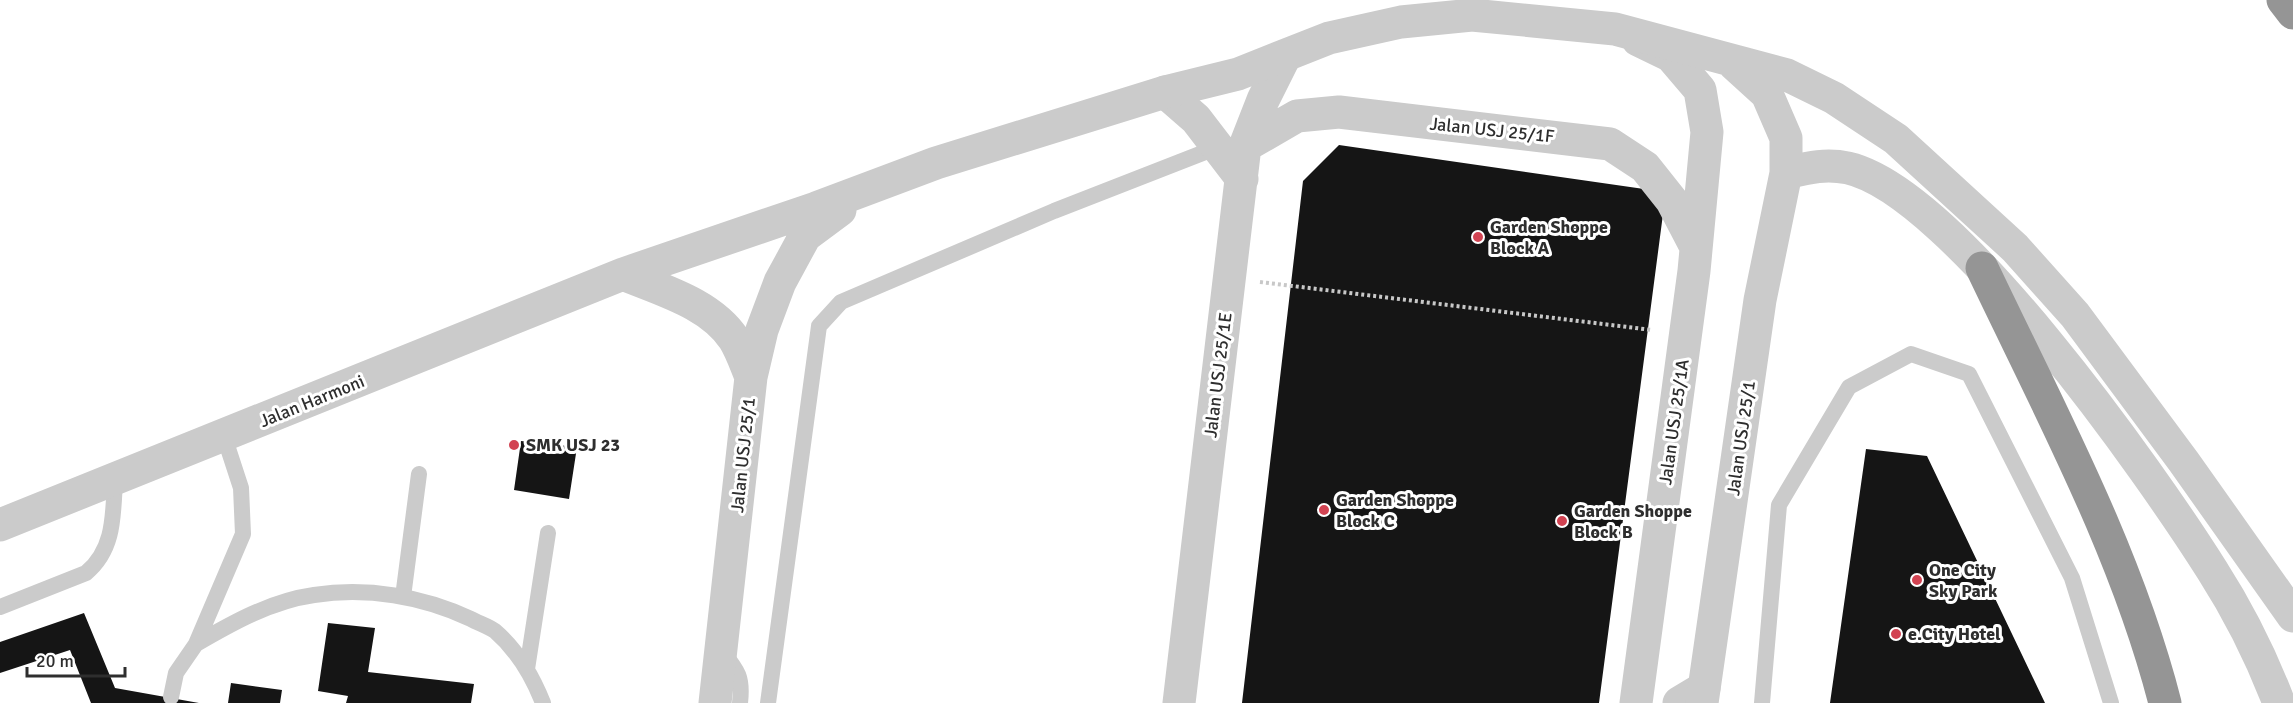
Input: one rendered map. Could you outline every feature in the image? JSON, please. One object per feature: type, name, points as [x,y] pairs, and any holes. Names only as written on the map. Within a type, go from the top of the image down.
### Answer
[{"type":"highway","points":[[2283,0],[2293,13]]},
{"type":"highway","points":[[1982,268],[2078,469],[2149,640],[2165,703]]},
{"type":"street","name":"Jalan Harmoni","points":[[0,525],[623,274],[976,150],[1165,92],[1238,74],[1329,38],[1401,22],[1472,15],[1615,29]]},
{"type":"street","points":[[1615,29],[1787,75],[1834,98],[1896,139],[2015,248],[2074,315],[2184,462],[2293,616]]},
{"type":"street","name":"Jalan USJ 25/1A","points":[[1615,29],[1671,56],[1700,90],[1707,132],[1686,334],[1636,703]]},
{"type":"street","name":"Jalan USJ 25/1E","points":[[1179,703],[1242,179],[1232,146],[1263,100],[1285,56]]},
{"type":"street","name":"Jalan USJ 25/1","points":[[1695,698],[1760,300],[1786,173],[1786,138],[1767,94],[1728,58]]},
{"type":"street","points":[[1165,92],[1232,146]]},
{"type":"street","name":"Jalan USJ 25/1F","points":[[1232,146],[1298,116],[1339,112],[1610,144],[1645,167],[1672,201],[1696,248]]},
{"type":"street","points":[[1786,173],[1819,165],[1849,168],[1885,185],[1926,214],[1982,268],[2059,357],[2122,440],[2212,570],[2257,648],[2279,703]]},
{"type":"street","points":[[751,377],[762,330],[780,282],[805,236],[870,187]]},
{"type":"street","name":"Jalan USJ 25/1","points":[[623,274],[685,300],[714,317],[734,339],[751,377],[716,703]]},
{"type":"lane","points":[[768,703],[819,326],[841,303],[1054,211],[1232,146]]},
{"type":"lane","points":[[1762,703],[1779,505],[1849,387],[1911,354],[1969,374],[2072,578],[2111,703]]},
{"type":"lane","points":[[171,698],[176,673],[196,644],[243,534],[241,488],[224,436]]},
{"type":"lane","points":[[403,597],[419,474]]},
{"type":"lane","points":[[0,607],[86,573],[97,564],[111,533],[115,479]]},
{"type":"lane","points":[[527,669],[548,533]]},
{"type":"lane","points":[[196,644],[240,619],[312,595],[354,591],[403,597],[448,608],[493,629],[517,653],[543,703]]},
{"type":"lane","points":[[722,651],[736,668],[742,683],[740,703]]},
{"type":"path","points":[[1229,278],[1686,334]]},
{"type":"building","points":[[1339,145],[1644,189],[1663,214],[1599,703],[1242,703],[1303,181]]},
{"type":"building","points":[[521,441],[577,447],[569,499],[514,490]]},
{"type":"building","name":"One City Sky Park","points":[[1866,449],[1927,456],[2045,703],[1830,703]]},
{"type":"building","points":[[84,613],[115,688],[199,703],[91,703],[70,650],[0,673],[0,642]]},
{"type":"building","points":[[328,623],[375,628],[368,672],[474,684],[471,703],[346,703],[348,696],[318,691]]},
{"type":"building","points":[[231,683],[282,690],[280,703],[228,703]]},
{"type":"place","name":"Garden Shoppe Block A","points":[[1478,237]]},
{"type":"place","name":"SMK USJ 23","points":[[514,445]]},
{"type":"place","name":"Garden Shoppe Block C","points":[[1324,510]]},
{"type":"place","name":"Garden Shoppe Block B","points":[[1562,521]]},
{"type":"place","name":"One City Sky Park","points":[[1917,580]]},
{"type":"place","name":"e.City Hotel","points":[[1896,634]]}]
